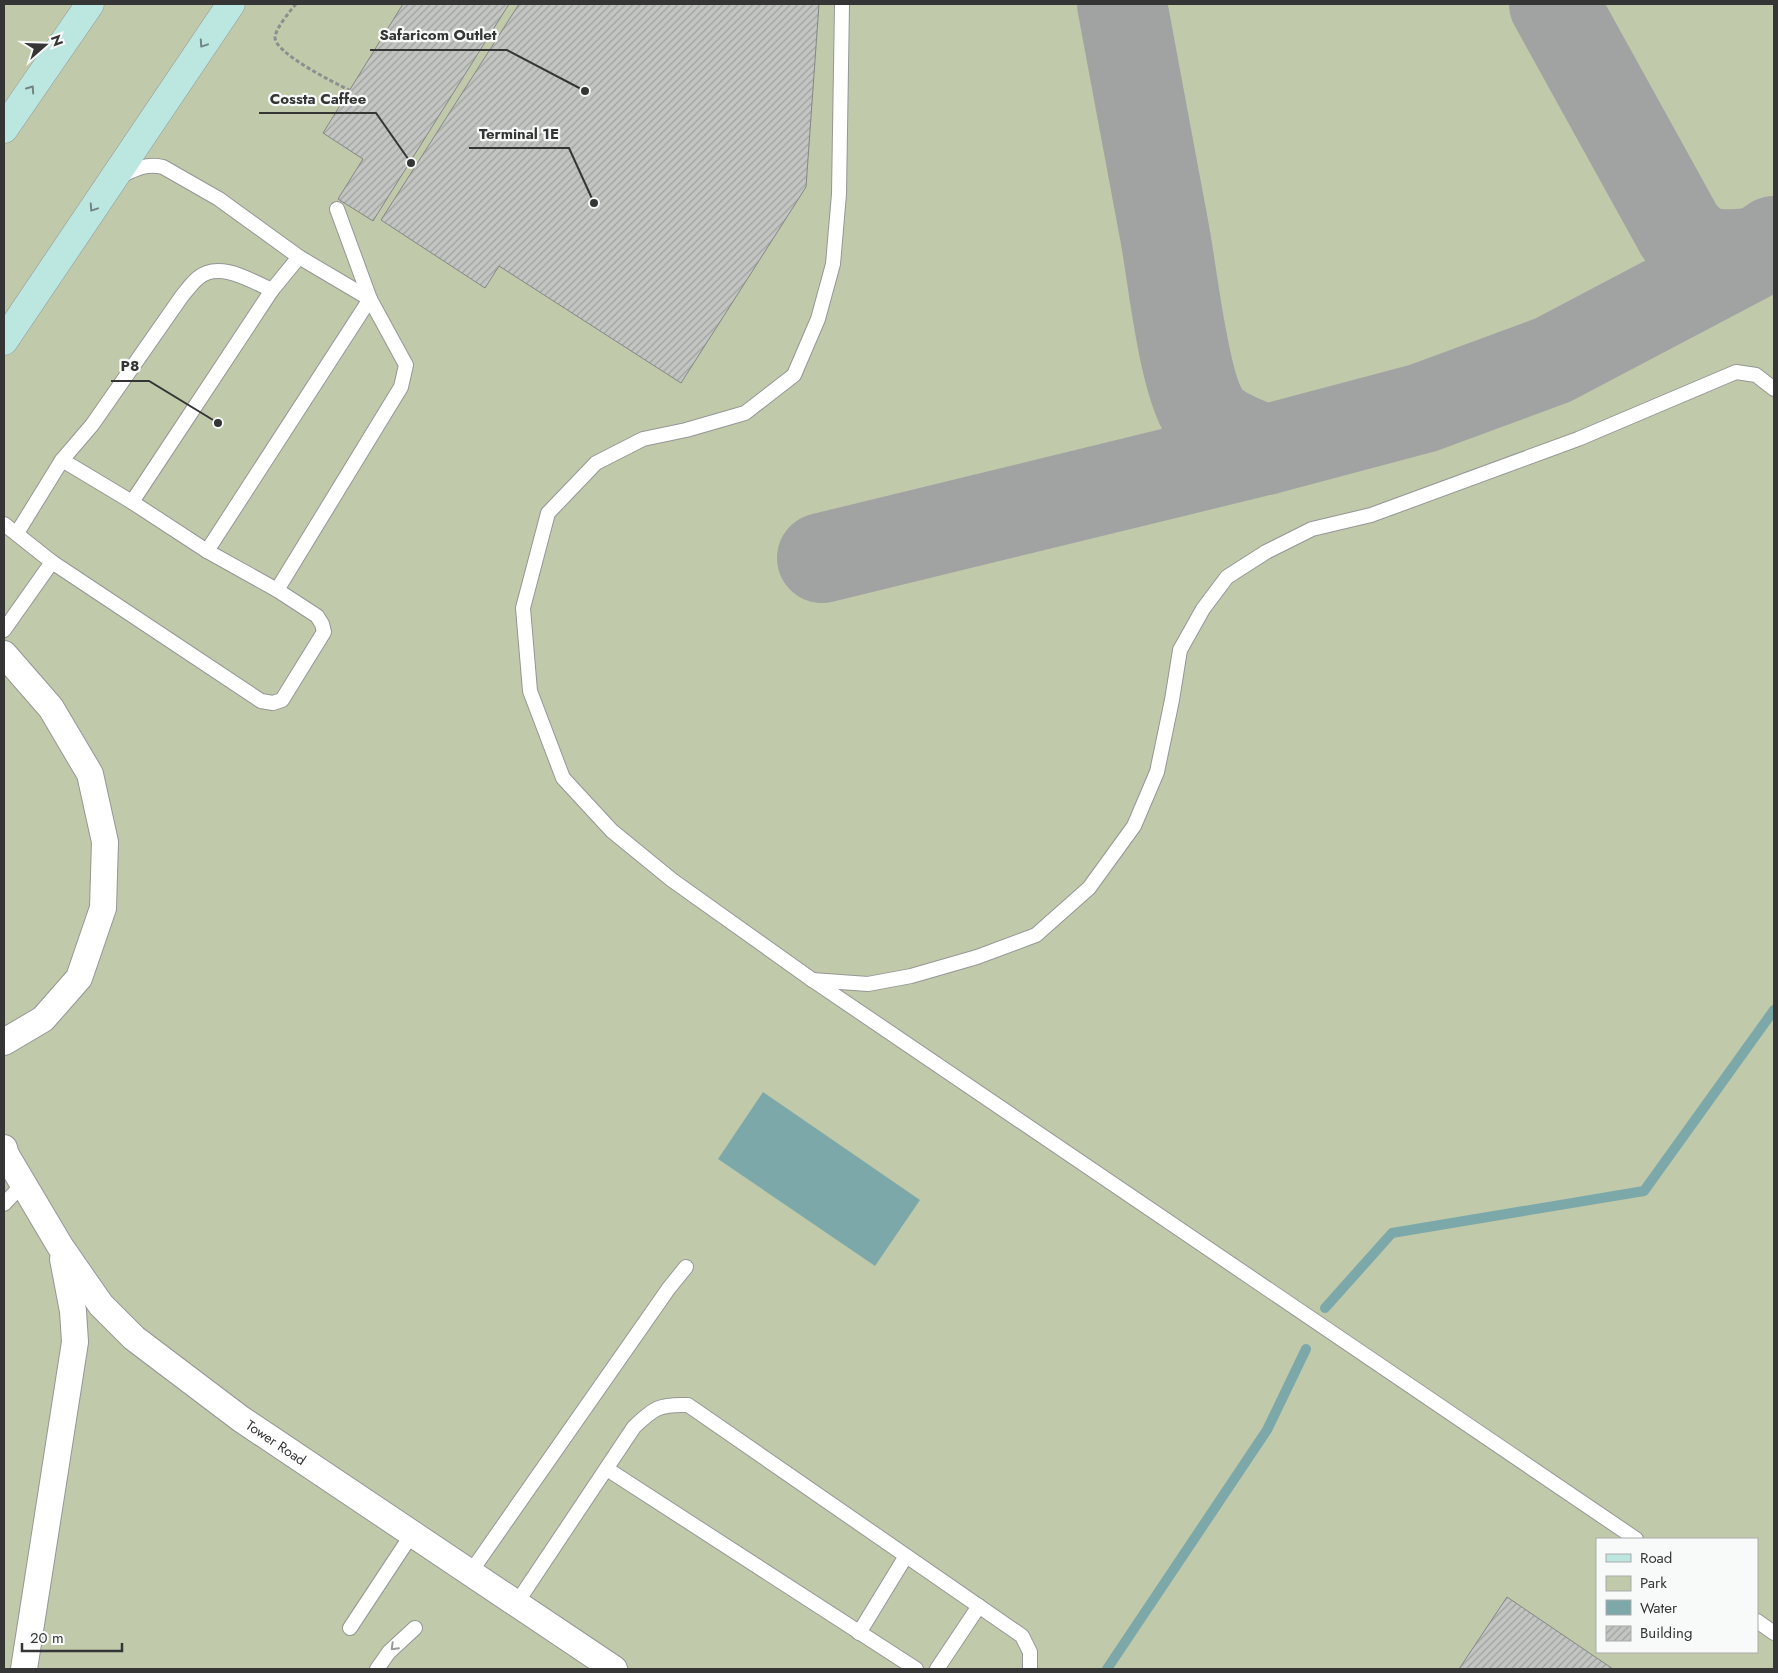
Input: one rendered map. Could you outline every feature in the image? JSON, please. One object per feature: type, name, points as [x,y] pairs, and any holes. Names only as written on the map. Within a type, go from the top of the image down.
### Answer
[{"type":"main road","points":[[4,129],[90,4]]},
{"type":"main road","points":[[4,341],[230,4]]},
{"type":"street","points":[[4,654],[51,708],[90,774],[105,842],[103,908],[78,978],[43,1019],[4,1042]]},
{"type":"street","name":"Tower Road","points":[[4,1148],[6,1155],[60,1246],[100,1305],[134,1338],[241,1419],[614,1669]]},
{"type":"street","points":[[24,1669],[75,1342],[73,1311],[60,1246]]},
{"type":"lane","points":[[842,4],[839,194],[833,264],[818,319],[794,375],[746,413],[686,430],[643,439],[596,463],[548,513],[523,608],[530,691],[562,778],[612,831],[672,880],[811,980],[1635,1538]]},
{"type":"lane","points":[[112,181],[137,168],[153,164],[162,167],[219,199],[299,257],[370,299]]},
{"type":"lane","points":[[276,590],[401,387],[406,365],[370,299],[337,209]]},
{"type":"lane","points":[[132,502],[272,290],[299,257]]},
{"type":"lane","points":[[17,533],[62,460],[92,425],[182,296],[199,277],[217,270],[233,274],[272,290]]},
{"type":"lane","points":[[208,551],[370,299]]},
{"type":"lane","points":[[811,980],[868,984],[911,976],[977,957],[1036,935],[1089,888],[1134,826],[1156,772],[1172,700],[1180,650],[1203,610],[1227,578],[1266,552],[1312,529],[1371,515],[1578,439],[1736,372],[1756,376],[1774,389]]},
{"type":"lane","points":[[4,524],[52,562],[261,701],[273,703],[282,700],[324,632],[317,616],[62,460]]},
{"type":"lane","points":[[4,630],[52,562]]},
{"type":"lane","points":[[4,1204],[23,1184]]},
{"type":"lane","points":[[470,1573],[669,1288],[686,1267]]},
{"type":"lane","points":[[516,1604],[634,1427],[653,1410],[672,1404],[688,1405],[1022,1636],[1030,1652],[1030,1669]]},
{"type":"lane","points":[[607,1469],[916,1669]]},
{"type":"lane","points":[[350,1628],[412,1534]]},
{"type":"lane","points":[[859,1633],[906,1556]]},
{"type":"lane","points":[[937,1669],[978,1606]]},
{"type":"lane","points":[[1758,1622],[1774,1633]]},
{"type":"lane","points":[[378,1669],[389,1652],[415,1628]]},
{"type":"path","points":[[296,4],[277,32],[275,37],[278,45],[316,73],[349,90]]},
{"type":"green space","points":[[4,4],[1774,4],[1774,1669],[4,1669]]},
{"type":"water","points":[[763,1092],[920,1200],[875,1266],[718,1159]]},
{"type":"building","points":[[403,4],[509,4],[373,221],[338,199],[363,159],[323,133]]},
{"type":"building","points":[[519,4],[819,4],[806,187],[681,383],[499,266],[485,288],[381,220]]},
{"type":"building","points":[[1507,1597],[1613,1669],[1459,1669]]},
{"type":"waterway","points":[[1325,1308],[1392,1233],[1644,1191],[1774,1010]]},
{"type":"waterway","points":[[1107,1669],[1267,1430],[1306,1349]]},
{"type":"taxiway","points":[[1122,4],[1165,235],[1181,334],[1194,387],[1202,408],[1211,422],[1229,434],[1265,450]]},
{"type":"taxiway","points":[[1554,4],[1680,232],[1702,250],[1718,254],[1758,252]]},
{"type":"taxiway","points":[[822,558],[1265,450],[1423,408],[1553,360],[1758,252],[1774,241]]},
{"type":"place","name":"Safaricom Outlet","points":[[585,91]]},
{"type":"place","name":"Cossta Caffee","points":[[411,163]]},
{"type":"place","name":"Terminal 1E","points":[[594,203]]},
{"type":"place","name":"P8","points":[[218,423]]}]
